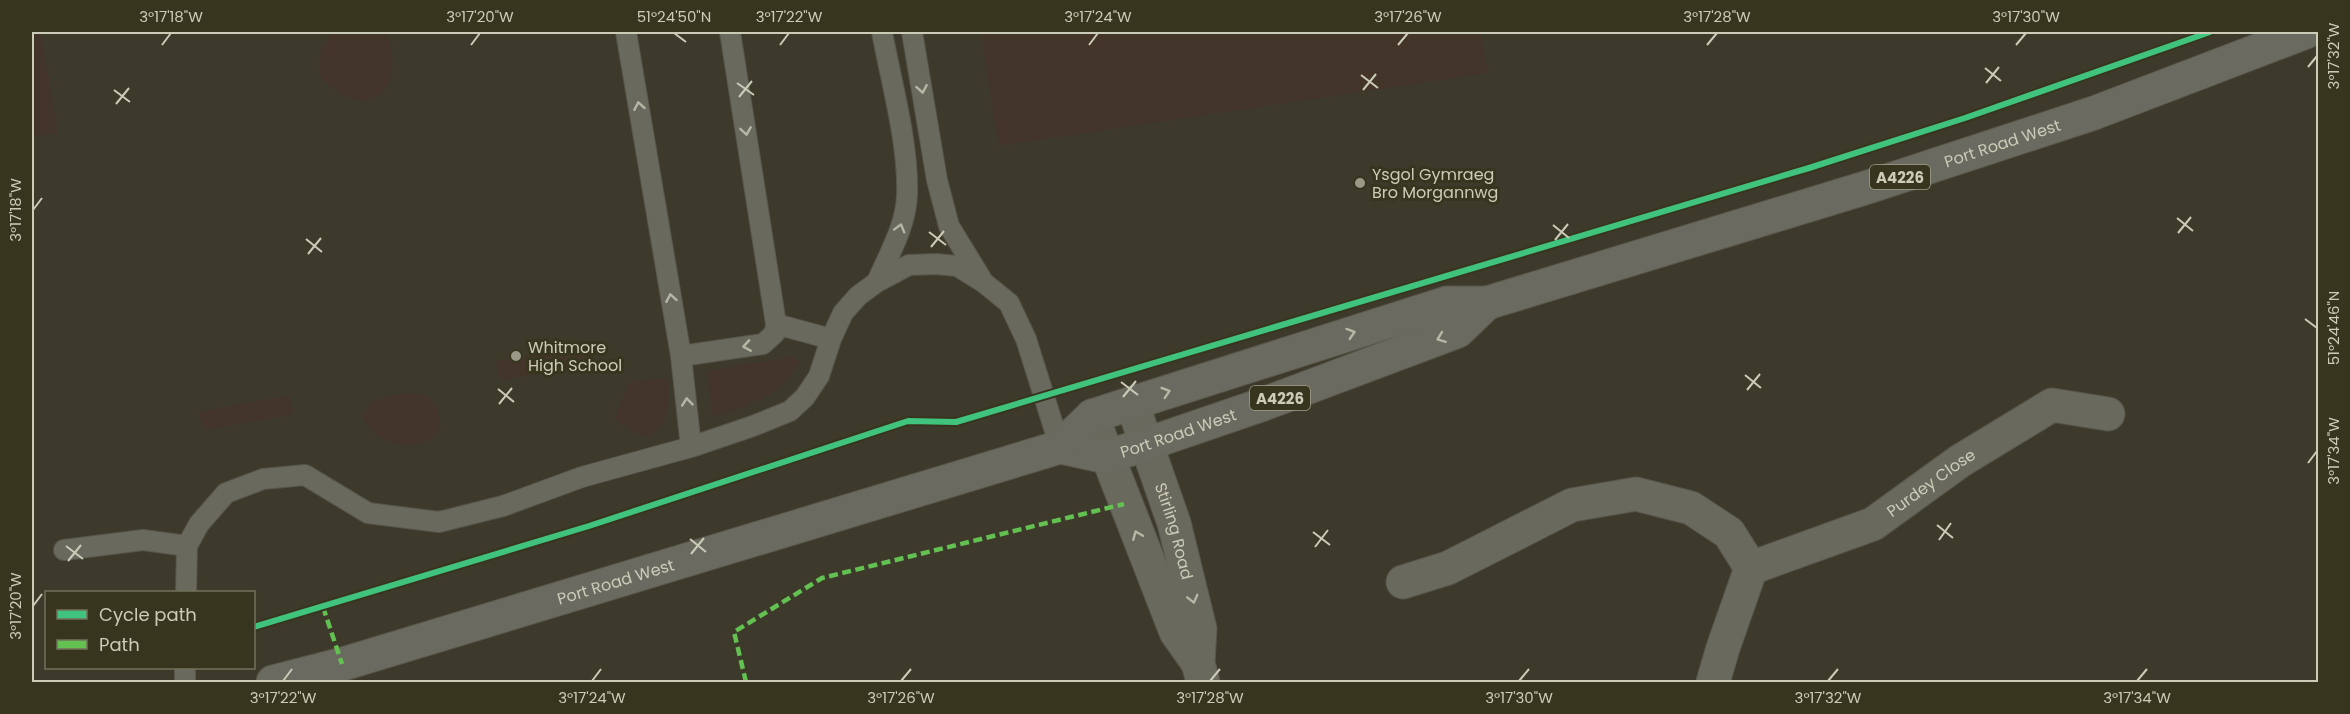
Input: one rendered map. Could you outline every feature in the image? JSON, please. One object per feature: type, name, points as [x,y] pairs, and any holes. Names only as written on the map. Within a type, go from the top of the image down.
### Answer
[{"type":"main road","name":"Port Road West","points":[[273,682],[343,664],[1060,447],[1092,416],[1447,303],[1486,303],[1865,188],[2084,116],[2306,32]]},
{"type":"main road","name":"Port Road West","points":[[1060,447],[1106,457],[1147,444],[1261,405],[1458,331],[1486,303]]},
{"type":"street","name":"Stirling Road","points":[[1132,403],[1174,523],[1200,629],[1201,673]]},
{"type":"street","name":"Purdey Close","points":[[1751,568],[1873,524],[1960,461],[2052,405],[2108,414]]},
{"type":"street","name":"Stirling Road","points":[[1092,416],[1106,457],[1176,632],[1201,673]]},
{"type":"street","points":[[1403,582],[1448,568],[1572,505],[1636,494],[1691,508],[1729,533],[1751,568],[1722,648],[1713,682]]},
{"type":"lane","points":[[626,32],[688,400],[691,447]]},
{"type":"lane","points":[[681,356],[763,344],[774,333],[776,324],[730,32]]},
{"type":"lane","points":[[877,282],[900,231],[907,196],[905,161],[882,32]]},
{"type":"lane","points":[[912,32],[937,180],[949,226],[983,282]]},
{"type":"lane","points":[[186,591],[187,546],[199,524],[226,493],[263,479],[305,475],[368,513],[439,522],[503,506],[582,477],[691,447],[790,411],[805,397],[819,376],[831,339],[843,313],[858,296],[877,282],[909,265],[957,266],[983,282],[1009,303],[1026,339],[1060,447]]},
{"type":"lane","points":[[776,324],[831,339]]},
{"type":"lane","points":[[64,550],[143,540],[187,546]]},
{"type":"shaded area","points":[[32,32],[41,32],[58,133],[32,137]]},
{"type":"shaded area","points":[[332,32],[386,32],[392,53],[392,72],[387,86],[378,96],[366,100],[351,99],[335,91],[319,75],[320,54]]},
{"type":"shaded area","points":[[981,32],[1481,32],[1488,73],[998,146]]},
{"type":"shaded area","points":[[581,346],[586,348],[589,361],[586,366],[503,380],[499,378],[496,365],[498,361]]},
{"type":"shaded area","points":[[794,356],[799,361],[784,383],[775,391],[741,408],[715,416],[712,413],[706,371]]},
{"type":"shaded area","points":[[668,378],[669,395],[664,422],[653,434],[644,437],[614,420],[629,382]]},
{"type":"shaded area","points":[[399,394],[421,394],[434,403],[439,413],[439,426],[435,437],[425,442],[405,445],[386,440],[370,428],[363,419],[368,407],[376,400]]},
{"type":"shaded area","points":[[285,396],[289,398],[293,410],[290,415],[206,430],[199,415],[202,411]]},
{"type":"marked path","points":[[746,682],[734,632],[822,578],[1124,504]]},
{"type":"marked path","points":[[323,607],[342,664]]},
{"type":"cycle path","points":[[255,627],[589,526],[908,421],[956,422],[1809,168],[1965,118],[2210,32]]},
{"type":"place","name":"Ysgol Gymraeg Bro Morgannwg","points":[[1360,183]]},
{"type":"place","name":"Whitmore High School","points":[[516,356]]}]
